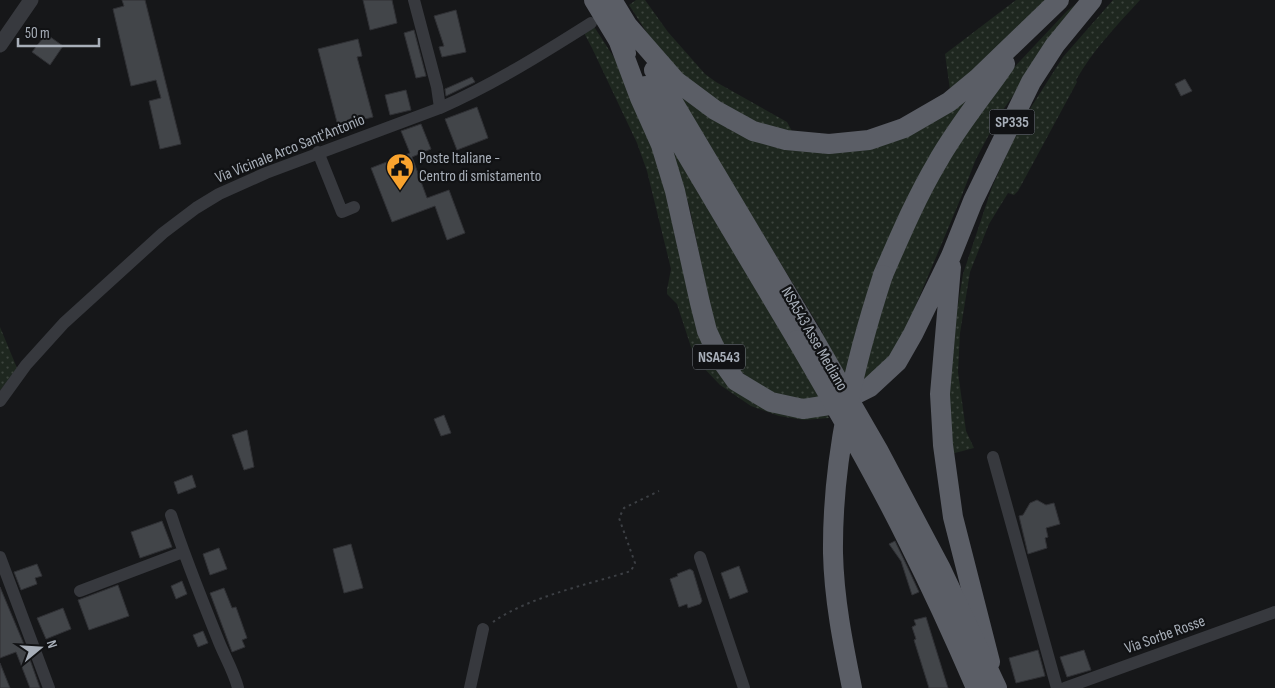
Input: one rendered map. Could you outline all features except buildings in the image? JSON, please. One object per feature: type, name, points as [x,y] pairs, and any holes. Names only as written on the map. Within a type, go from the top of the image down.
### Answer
[{"type":"highway","name":"NSA543 Asse Mediano","points":[[594,0],[623,34]]},
{"type":"highway","name":"NSA543 Asse Mediano","points":[[612,0],[623,34],[705,182],[878,450],[941,569],[997,688]]},
{"type":"highway","points":[[852,688],[837,605],[833,554],[835,495],[840,449],[868,322],[883,275],[911,210],[938,160],[964,120],[984,81],[1028,29],[1059,0]]},
{"type":"highway","name":"SP335","points":[[952,256],[972,201],[1032,82],[1055,45],[1092,0]]},
{"type":"highway","name":"NSA543","points":[[623,34],[676,81],[715,110],[753,131],[786,140],[829,144],[869,140],[904,128],[984,81]]},
{"type":"highway","name":"NSA543","points":[[623,34],[640,98],[661,145],[675,191],[707,331],[718,357],[736,381],[771,402],[803,409],[836,404],[870,387],[897,362],[952,256]]},
{"type":"highway","name":"NSA543","points":[[952,256],[940,394],[943,445],[953,517],[997,688]]},
{"type":"highway","name":"NSA543 Asse Mediano","points":[[804,337],[862,454],[909,542],[946,618],[976,688]]},
{"type":"street","points":[[0,45],[31,0]]},
{"type":"street","points":[[414,0],[437,87],[440,108]]},
{"type":"street","name":"Via Vicinale Arco Sant'Antonio","points":[[0,401],[26,365],[64,323],[162,233],[196,208],[219,194],[318,152],[440,108],[478,91],[591,23]]},
{"type":"street","points":[[318,152],[342,212],[354,207]]},
{"type":"street","points":[[993,457],[1057,688]]},
{"type":"street","points":[[171,515],[183,552],[235,676],[238,688]]},
{"type":"street","points":[[80,591],[183,552]]},
{"type":"street","points":[[700,557],[744,688]]},
{"type":"street","points":[[0,558],[49,688]]},
{"type":"street","name":"Via Sorbe Rosse","points":[[1065,688],[1275,612]]},
{"type":"street","points":[[470,688],[483,629]]},
{"type":"path","points":[[483,629],[502,616],[541,599],[631,571],[635,563],[619,518],[624,508],[659,491]]},
{"type":"shaded area","points":[[636,0],[645,0],[668,32],[705,74],[716,82],[787,122],[793,133],[830,136],[856,134],[880,128],[950,90],[945,54],[1016,0],[1056,0],[956,86],[1005,77],[1067,11],[1081,0],[1000,114],[976,159],[905,331],[891,358],[874,374],[820,401],[793,399],[758,386],[737,368],[722,347],[711,310],[689,205],[666,138],[794,353],[823,333],[678,94],[760,125],[692,85],[651,39],[629,5]]},
{"type":"shaded area","points":[[1113,0],[1140,0],[1090,58],[1076,80],[1077,82],[1018,191],[1014,195],[1008,193],[989,224],[970,272],[960,333],[958,372],[966,431],[974,448],[951,454],[949,359],[963,274],[992,187],[1021,123],[1063,57]]},
{"type":"shaded area","points":[[593,25],[615,59],[652,140],[732,383],[825,411],[829,418],[804,420],[779,416],[751,406],[720,385],[701,365],[691,347],[677,304],[667,294],[671,269],[647,171],[637,143],[583,31]]},
{"type":"shaded area","points":[[0,327],[17,368],[0,391]]},
{"type":"place","name":"Poste Italiane - Centro di smistamento","points":[[400,191]]}]
